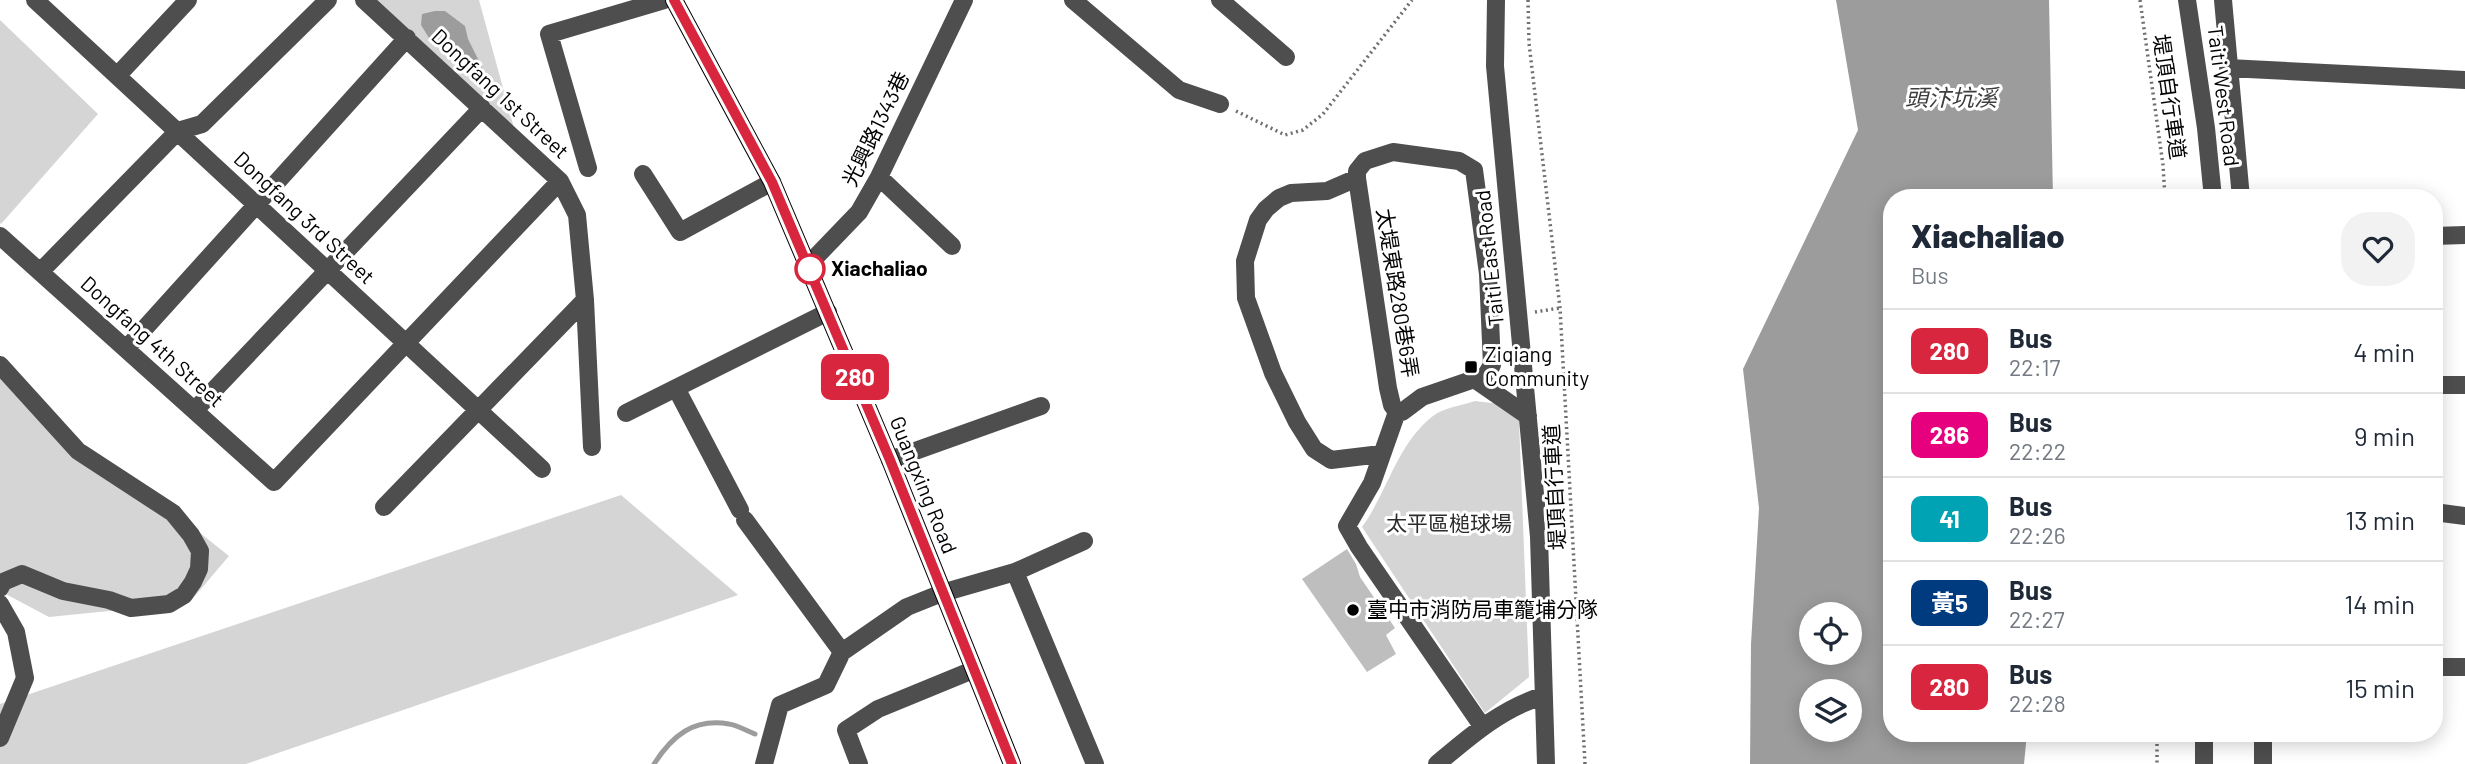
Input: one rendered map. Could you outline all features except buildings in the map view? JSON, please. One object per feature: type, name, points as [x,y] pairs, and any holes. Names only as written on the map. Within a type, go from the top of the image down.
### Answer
[{"type":"main road","name":"Guangxing Road","points":[[674,0],[772,182],[890,460],[1012,764]]},
{"type":"street","points":[[117,76],[188,0]]},
{"type":"street","points":[[40,272],[177,131],[202,124],[328,0]]},
{"type":"street","name":"Dongfang 1st Street","points":[[364,0],[560,181],[577,215],[585,300],[592,447]]},
{"type":"street","points":[[588,168],[549,34],[664,0]]},
{"type":"street","name":"光興路1343巷","points":[[808,265],[859,212],[879,177],[964,0]]},
{"type":"street","points":[[1073,0],[1179,90],[1220,104]]},
{"type":"street","points":[[1220,0],[1286,57]]},
{"type":"street","name":"Taiti East Road","points":[[1496,0],[1495,65],[1519,315],[1521,412],[1539,537],[1546,764]]},
{"type":"street","name":"Taiti West Road","points":[[2187,0],[2212,189]]},
{"type":"street","points":[[2223,0],[2240,189]]},
{"type":"street","name":"Dongfang 3rd Street","points":[[43,3],[117,76],[542,469]]},
{"type":"street","points":[[127,349],[407,38]]},
{"type":"street","points":[[2228,68],[2465,80]]},
{"type":"street","points":[[195,410],[482,108]]},
{"type":"street","points":[[1381,454],[1331,460],[1314,449],[1288,405],[1257,333],[1246,298],[1245,261],[1258,220],[1272,204],[1292,193],[1327,191],[1357,178],[1357,171],[1365,161],[1393,152],[1459,161],[1474,170],[1488,274],[1492,365],[1486,375],[1422,397],[1402,412],[1397,412],[1372,483],[1347,526],[1482,726]]},
{"type":"street","points":[[643,174],[680,232],[772,182]]},
{"type":"street","points":[[879,177],[952,246]]},
{"type":"street","name":"太堤東路280巷6弄","points":[[1357,178],[1388,388],[1392,405],[1397,412]]},
{"type":"street","points":[[406,343],[560,181]]},
{"type":"street","points":[[2443,236],[2465,235]]},
{"type":"street","name":"Dongfang 4th Street","points":[[0,236],[274,482],[406,343]]},
{"type":"street","points":[[384,507],[585,300]]},
{"type":"street","points":[[626,413],[828,312]]},
{"type":"street","points":[[0,365],[78,451],[173,513],[200,551],[199,569],[193,582],[184,595],[169,604],[131,608],[108,600],[63,591],[22,574],[3,582],[0,588]]},
{"type":"street","points":[[1473,378],[1521,412]]},
{"type":"street","points":[[2443,385],[2465,385]]},
{"type":"street","points":[[676,387],[743,515],[842,652]]},
{"type":"street","points":[[890,460],[1041,406]]},
{"type":"street","points":[[2443,514],[2465,516]]},
{"type":"street","points":[[764,764],[780,705],[826,685],[842,652],[907,607],[942,593],[1015,572],[1084,541]]},
{"type":"street","points":[[1015,572],[1095,764]]},
{"type":"street","points":[[0,604],[16,632],[25,678],[0,738]]},
{"type":"street","points":[[2443,667],[2465,667]]},
{"type":"street","points":[[859,764],[846,730],[878,709],[974,670]]},
{"type":"street","points":[[1437,764],[1482,726],[1529,700],[1543,696]]},
{"type":"street","points":[[2204,742],[2204,764]]},
{"type":"street","points":[[2263,742],[2263,764]]},
{"type":"path","points":[[1220,104],[1285,135],[1303,130],[1323,114],[1412,0]]},
{"type":"path","name":"堤頂自行車道","points":[[1528,0],[1529,43],[1560,308],[1585,764]]},
{"type":"path","name":"堤頂自行車道","points":[[2140,0],[2164,189]]},
{"type":"path","points":[[1519,315],[1560,308]]},
{"type":"path","points":[[2157,742],[2157,764]]},
{"type":"green space","points":[[374,0],[479,0],[517,139]]},
{"type":"green space","points":[[0,20],[98,114],[1,224],[0,223]]},
{"type":"green space","points":[[0,364],[123,485],[190,525],[229,556],[189,603],[49,617],[0,591]]},
{"type":"green space","name":"太平區槌球場","points":[[1475,401],[1508,405],[1519,421],[1529,677],[1485,713],[1362,527],[1410,440],[1421,427],[1437,413]]},
{"type":"green space","points":[[621,495],[738,595],[246,764],[0,764],[0,704]]},
{"type":"water","name":"頭汴坑溪","points":[[1836,0],[2049,0],[2053,189],[1883,189],[1883,742],[2026,742],[2024,764],[1750,764],[1751,644],[1759,508],[1743,369],[1858,130]]},
{"type":"water","points":[[445,11],[465,26],[468,39],[483,69],[477,72],[462,65],[441,41],[429,38],[421,25],[422,14]]},
{"type":"waterway","points":[[654,764],[676,737],[694,727],[716,723],[729,724],[755,734]]},
{"type":"bus line","name":"280","points":[[674,0],[772,182],[799,242],[1012,764]]},
{"type":"place","name":"Xiachaliao","points":[[810,269]]},
{"type":"place","name":"Ziqiang Community","points":[[1471,367]]},
{"type":"place","name":"臺中市消防局車籠埔分隊","points":[[1353,610]]}]
